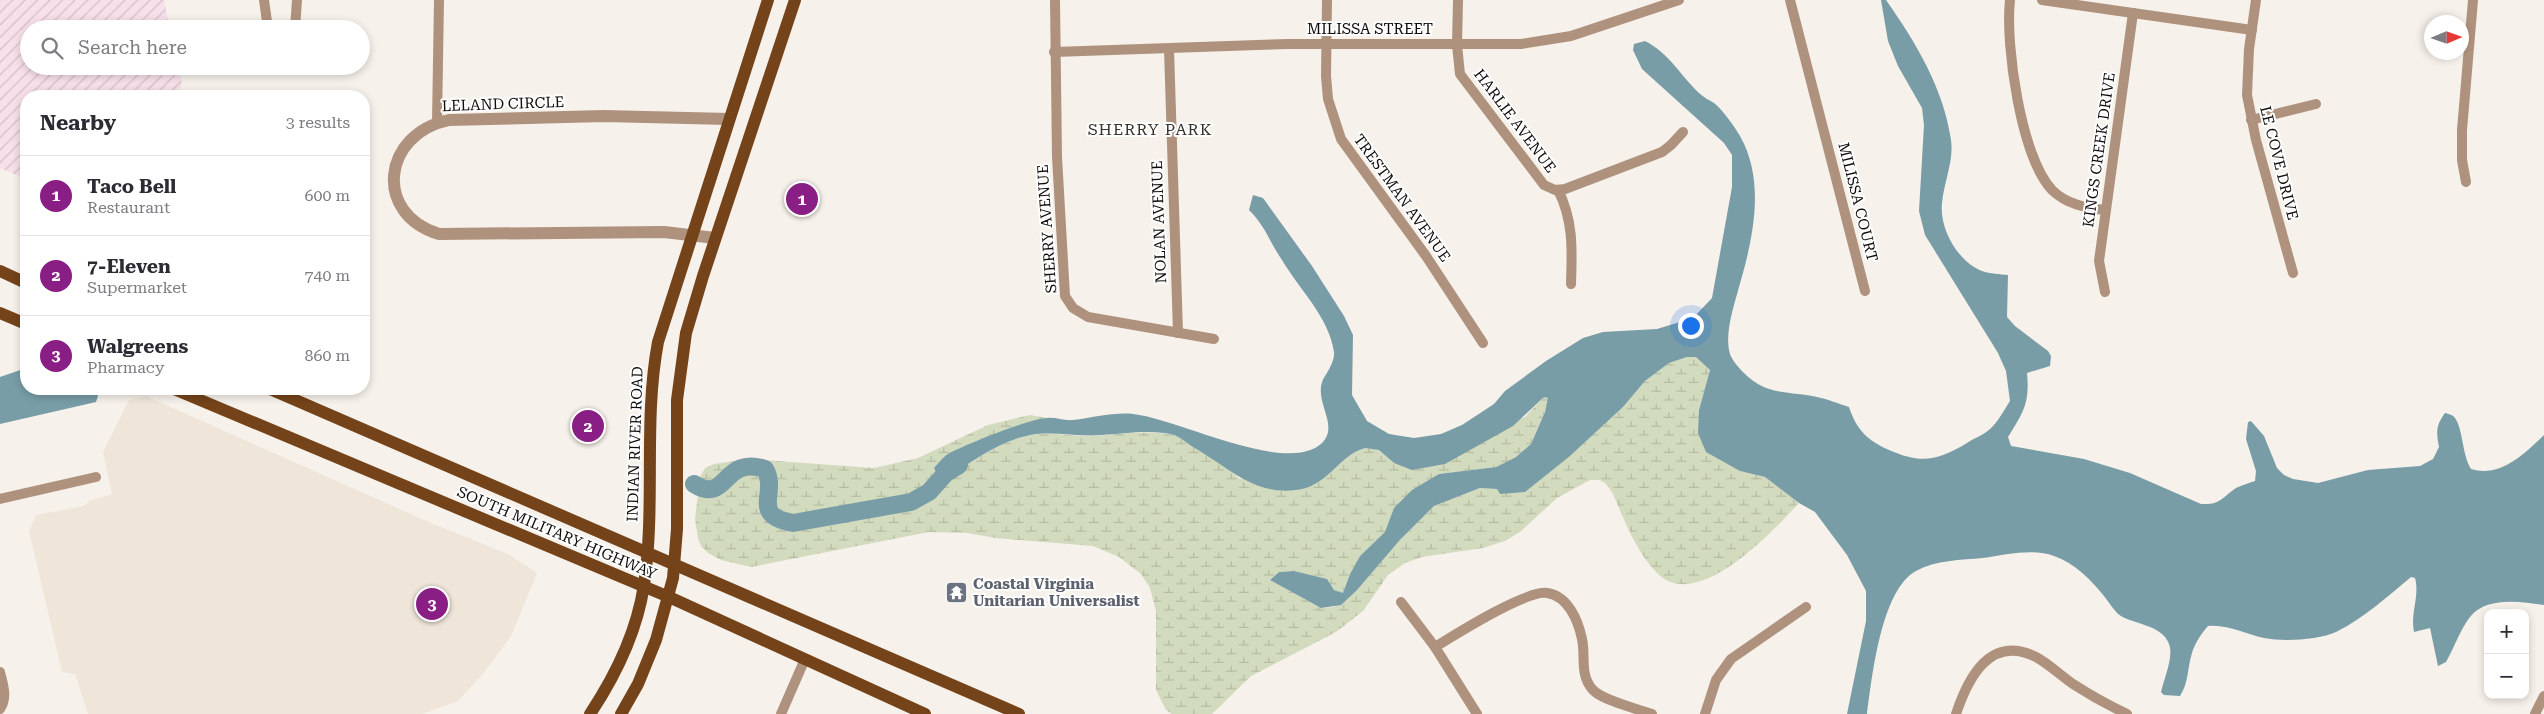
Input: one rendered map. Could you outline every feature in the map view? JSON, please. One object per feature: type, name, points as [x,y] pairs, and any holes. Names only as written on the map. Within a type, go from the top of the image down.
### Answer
[{"type":"main road","name":"INDIAN RIVER ROAD","points":[[590,714],[617,668],[630,638],[644,587],[648,553],[648,442],[653,370],[667,308],[768,0]]},
{"type":"main road","points":[[622,714],[647,664],[669,597],[675,564],[677,400],[686,333],[715,238],[795,0]]},
{"type":"main road","points":[[0,271],[20,280]]},
{"type":"main road","points":[[0,313],[20,321]]},
{"type":"main road","name":"SOUTH MILITARY HIGHWAY","points":[[188,395],[669,597],[925,714]]},
{"type":"main road","name":"SOUTH MILITARY HIGHWAY","points":[[284,395],[1019,714]]},
{"type":"street","points":[[264,0],[267,20]]},
{"type":"street","points":[[295,20],[297,0]]},
{"type":"street","points":[[437,122],[439,0]]},
{"type":"street","name":"SHERRY AVENUE","points":[[1055,0],[1054,52],[1065,296],[1073,308],[1088,317],[1214,339]]},
{"type":"street","name":"TRESTMAN AVENUE","points":[[1327,0],[1328,99],[1341,139],[1426,256],[1483,342]]},
{"type":"street","name":"HARLIE AVENUE","points":[[1458,0],[1457,45],[1460,74],[1544,185],[1558,190]]},
{"type":"street","name":"MILISSA STREET","points":[[1054,52],[1326,44],[1521,44],[1554,40],[1615,23],[1679,0]]},
{"type":"street","name":"MILISSA COURT","points":[[1790,0],[1865,291]]},
{"type":"street","points":[[2010,0],[2008,37],[2011,57],[2023,120],[2036,166],[2054,191],[2066,200],[2105,210]]},
{"type":"street","points":[[2042,0],[2084,3],[2133,13],[2252,30]]},
{"type":"street","name":"LE COVE DRIVE","points":[[2256,0],[2247,72],[2251,120],[2293,273]]},
{"type":"street","points":[[2466,182],[2462,160],[2462,130],[2473,0]]},
{"type":"street","name":"KINGS CREEK DRIVE","points":[[2105,292],[2099,261],[2133,13]]},
{"type":"street","name":"NOLAN AVENUE","points":[[1169,49],[1178,333]]},
{"type":"street","points":[[2251,120],[2316,104]]},
{"type":"street","name":"LELAND CIRCLE","points":[[715,238],[691,234],[654,232],[449,236],[420,226],[406,211],[395,188],[394,176],[398,157],[410,139],[419,131],[437,122],[449,120],[604,116],[729,119]]},
{"type":"street","points":[[1571,284],[1573,240],[1565,203],[1558,190],[1662,152],[1683,132]]},
{"type":"street","points":[[0,499],[96,477]]},
{"type":"street","points":[[1435,646],[1485,618],[1537,593],[1554,595],[1562,599],[1576,620],[1582,640],[1584,670],[1593,690],[1608,700],[1652,714]]},
{"type":"street","points":[[1401,602],[1435,646],[1477,714]]},
{"type":"street","points":[[1704,714],[1716,680],[1731,659],[1806,607]]},
{"type":"street","points":[[1956,714],[1978,668],[1993,656],[2012,651],[2034,656],[2072,683],[2126,714]]},
{"type":"street","points":[[781,714],[805,659]]},
{"type":"street","points":[[0,672],[5,694],[4,702],[0,708]]},
{"type":"street","points":[[2535,714],[2544,696]]},
{"type":"shaded area","points":[[0,0],[164,0],[168,20],[20,20],[20,75],[180,75],[182,84],[179,90],[20,90],[20,176],[0,168]]},
{"type":"shaded area","points":[[146,396],[431,523],[508,554],[537,573],[511,636],[483,674],[458,701],[422,714],[88,714],[75,674],[62,672],[29,531],[36,515],[83,506],[90,501],[112,494],[103,452],[129,400]]},
{"type":"green space","points":[[1687,357],[1697,357],[1710,370],[1699,410],[1740,471],[1765,477],[1799,503],[1771,532],[1733,564],[1713,576],[1692,583],[1674,583],[1657,573],[1643,555],[1631,535],[1612,492],[1605,483],[1599,480],[1590,480],[1557,498],[1520,532],[1505,541],[1483,548],[1422,557],[1405,563],[1388,575],[1363,611],[1336,632],[1251,676],[1212,714],[1172,714],[1166,710],[1156,690],[1156,611],[1150,588],[1141,574],[1119,557],[1093,546],[995,538],[968,533],[929,532],[751,567],[721,560],[708,553],[701,546],[698,538],[695,519],[700,477],[705,468],[714,464],[748,459],[874,468],[918,458],[988,425],[1030,415],[1046,418],[1007,430],[947,455],[947,479],[990,451],[1027,436],[1046,434],[1096,436],[1144,433],[1173,435],[1189,442],[1240,479],[1365,447],[1379,450],[1394,463],[1525,417],[1544,397],[1549,398],[1531,444],[1516,457],[1496,467],[1439,474],[1394,508],[1386,532],[1360,556],[1350,574],[1343,593],[1334,590],[1326,579],[1294,571],[1279,572],[1270,580],[1321,608],[1334,607],[1434,506],[1480,488],[1497,489],[1500,494],[1570,456],[1623,407],[1645,381],[1669,363]]},
{"type":"water","points":[[1881,0],[1886,0],[1918,49],[1942,102],[1952,148],[1942,203],[1942,213],[1947,233],[1958,252],[1973,267],[1985,272],[2008,275],[2007,317],[2015,326],[2048,351],[2051,356],[2050,366],[2027,373],[2028,383],[2024,407],[2008,437],[2011,446],[2084,459],[2130,473],[2201,504],[2208,504],[2217,502],[2236,488],[2255,481],[2256,471],[2246,439],[2248,422],[2251,421],[2264,436],[2277,468],[2284,475],[2293,479],[2318,483],[2368,470],[2420,466],[2433,459],[2439,447],[2438,425],[2445,413],[2453,416],[2458,423],[2471,469],[2482,471],[2502,467],[2528,450],[2544,435],[2544,605],[2505,602],[2495,603],[2477,610],[2466,622],[2446,662],[2438,666],[2430,628],[2414,632],[2413,618],[2416,585],[2415,578],[2411,577],[2356,620],[2329,635],[2301,640],[2281,640],[2229,628],[2208,626],[2193,649],[2185,686],[2180,696],[2164,695],[2161,692],[2170,655],[2169,644],[2165,637],[2154,629],[2118,614],[2093,584],[2069,563],[2054,556],[2028,552],[1949,561],[1924,567],[1916,571],[1904,581],[1894,596],[1880,636],[1867,714],[1847,714],[1866,621],[1866,591],[1847,555],[1815,512],[1799,503],[1765,477],[1740,471],[1706,452],[1698,433],[1699,410],[1710,370],[1696,357],[1687,357],[1669,363],[1645,381],[1623,407],[1570,456],[1525,492],[1500,494],[1497,489],[1480,488],[1434,506],[1399,541],[1357,590],[1341,605],[1321,608],[1270,580],[1279,572],[1294,571],[1327,579],[1334,590],[1343,593],[1350,574],[1360,556],[1385,532],[1394,508],[1412,490],[1439,474],[1496,467],[1516,457],[1531,444],[1545,412],[1548,398],[1544,397],[1513,426],[1445,464],[1412,470],[1394,463],[1379,450],[1365,448],[1349,456],[1319,481],[1302,489],[1286,491],[1257,485],[1232,472],[1179,437],[1157,432],[1094,435],[1037,434],[1025,436],[989,451],[947,479],[940,480],[934,468],[948,454],[1012,427],[1047,418],[1070,420],[1111,414],[1133,414],[1153,418],[1259,450],[1284,453],[1306,451],[1322,443],[1327,436],[1328,428],[1322,402],[1321,385],[1334,358],[1331,339],[1320,315],[1289,271],[1260,222],[1249,210],[1253,195],[1263,198],[1312,266],[1344,316],[1353,335],[1352,395],[1367,421],[1389,434],[1414,438],[1441,434],[1462,425],[1494,404],[1505,391],[1546,361],[1583,338],[1603,332],[1657,329],[1693,318],[1712,298],[1732,187],[1732,155],[1724,143],[1642,69],[1633,50],[1634,44],[1645,41],[1661,52],[1699,93],[1721,110],[1740,136],[1748,154],[1753,172],[1755,211],[1749,250],[1732,311],[1728,338],[1730,354],[1737,365],[1752,380],[1769,389],[1809,395],[1849,407],[1855,422],[1869,438],[1875,443],[1900,454],[1920,459],[1947,454],[1988,431],[2001,416],[2010,401],[2006,371],[1998,353],[1925,235],[1919,211],[1924,125],[1922,108],[1898,66],[1888,41]]},
{"type":"water","points":[[20,370],[20,395],[98,396],[96,402],[0,424],[0,377]]},
{"type":"waterway","points":[[694,484],[705,489],[713,489],[741,468],[751,466],[765,469],[769,486],[768,509],[772,515],[793,523],[911,502],[929,492],[946,473],[959,465]]},
{"type":"place","name":"Taco Bell","points":[[802,199]]},
{"type":"place","name":"7-Eleven","points":[[588,426]]},
{"type":"place","name":"Coastal Virginia Unitarian Universalist","points":[[957,593]]},
{"type":"place","name":"Walgreens","points":[[432,604]]},
{"type":"district","name":"SHERRY PARK","points":[[1150,129]]}]
